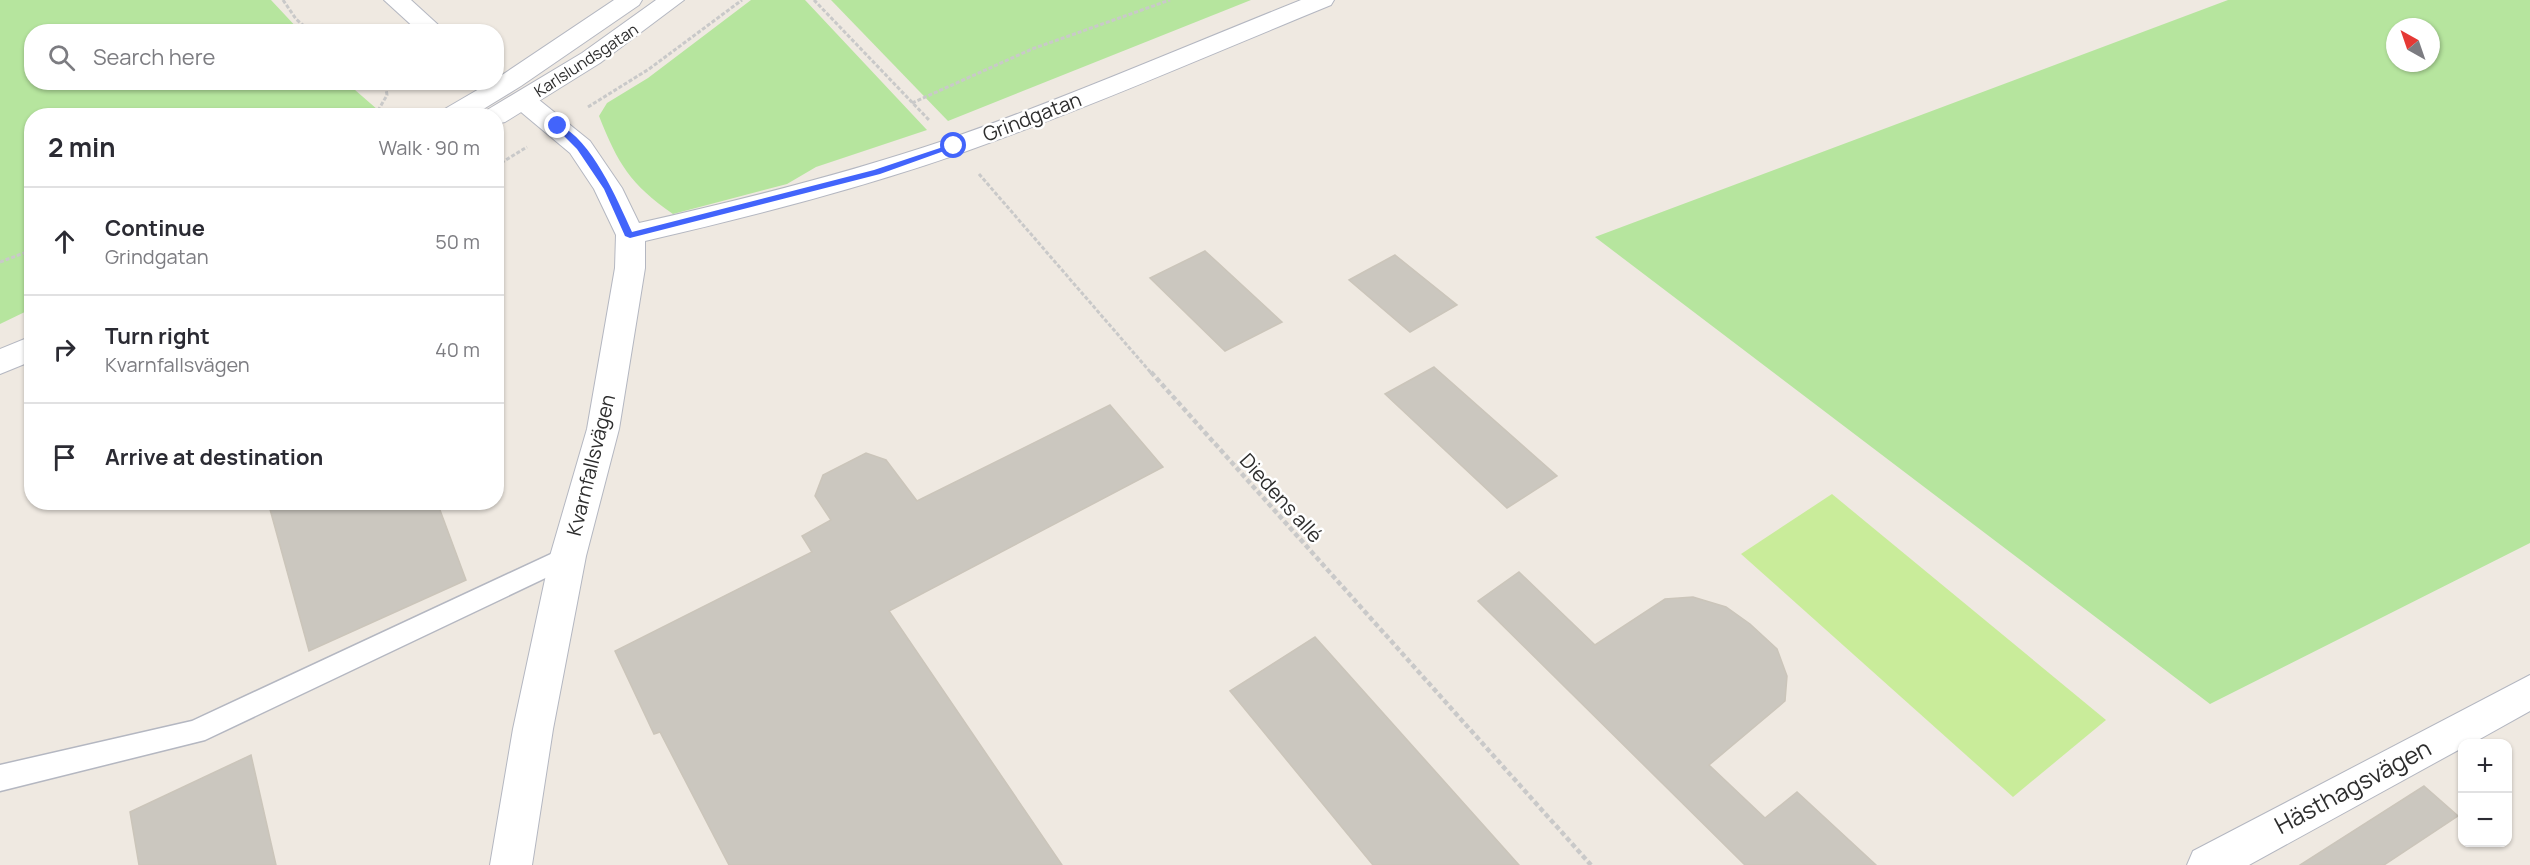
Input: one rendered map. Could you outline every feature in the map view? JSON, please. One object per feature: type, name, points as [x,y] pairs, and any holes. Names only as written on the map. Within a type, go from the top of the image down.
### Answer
[{"type":"street","points":[[396,0],[424,24]]},
{"type":"street","name":"Karlslundsgatan","points":[[500,108],[508,89],[630,0]]},
{"type":"street","name":"Karlslundsgatan","points":[[469,108],[508,89],[591,58],[672,0]]},
{"type":"street","name":"Grindgatan","points":[[630,236],[877,172],[954,146],[1025,121],[1322,0]]},
{"type":"street","name":"Kvarnfallsvägen","points":[[508,89],[558,126],[580,147],[608,188],[630,236],[630,268],[603,429],[568,556],[533,729],[511,865]]},
{"type":"street","points":[[0,363],[24,351]]},
{"type":"street","points":[[0,379],[24,368]]},
{"type":"street","name":"Hästhagsvägen","points":[[2208,865],[2530,692]]},
{"type":"lane","points":[[0,778],[196,732],[568,556]]},
{"type":"path","points":[[283,0],[302,24]]},
{"type":"path","points":[[504,161],[649,69],[742,0]]},
{"type":"path","name":"Diedens allé","points":[[814,0],[954,146],[1213,444],[1591,865]]},
{"type":"path","points":[[912,103],[1032,49],[1170,0]]},
{"type":"path","points":[[379,108],[387,95],[386,90]]},
{"type":"path","points":[[0,262],[24,253]]},
{"type":"green space","points":[[0,0],[271,0],[293,24],[24,24],[24,90],[355,90],[376,108],[24,108],[24,312],[0,324]]},
{"type":"green space","points":[[751,0],[805,0],[927,130],[816,167],[787,184],[673,214],[646,193],[627,172],[599,116],[607,103],[648,78]]},
{"type":"green space","points":[[831,0],[1251,0],[948,121]]},
{"type":"green space","points":[[2228,0],[2530,0],[2530,543],[2210,704],[1595,237]]},
{"type":"green space","points":[[1832,494],[2106,720],[2013,797],[1741,554]]},
{"type":"building","points":[[1205,251],[1282,322],[1225,351],[1150,278]]},
{"type":"building","points":[[1395,255],[1457,305],[1410,332],[1349,280]]},
{"type":"building","points":[[1434,367],[1557,476],[1507,508],[1385,394]]},
{"type":"building","points":[[1110,405],[1163,467],[889,611],[1062,865],[729,865],[660,732],[654,734],[615,651],[812,552],[802,536],[831,520],[815,496],[823,475],[866,453],[886,460],[917,501]]},
{"type":"building","points":[[270,510],[440,510],[466,580],[309,651]]},
{"type":"building","points":[[1519,572],[1595,645],[1665,599],[1693,597],[1726,607],[1750,624],[1777,649],[1787,676],[1785,701],[1709,765],[1765,818],[1797,792],[1876,865],[1745,865],[1478,601]]},
{"type":"building","points":[[1315,637],[1519,865],[1373,865],[1230,691]]},
{"type":"building","points":[[251,755],[276,865],[139,865],[130,812]]},
{"type":"building","points":[[2424,786],[2458,816],[2384,865],[2300,865]]},
{"type":"route","points":[[558,126],[580,147],[608,188],[630,236],[877,172],[954,146]]}]
